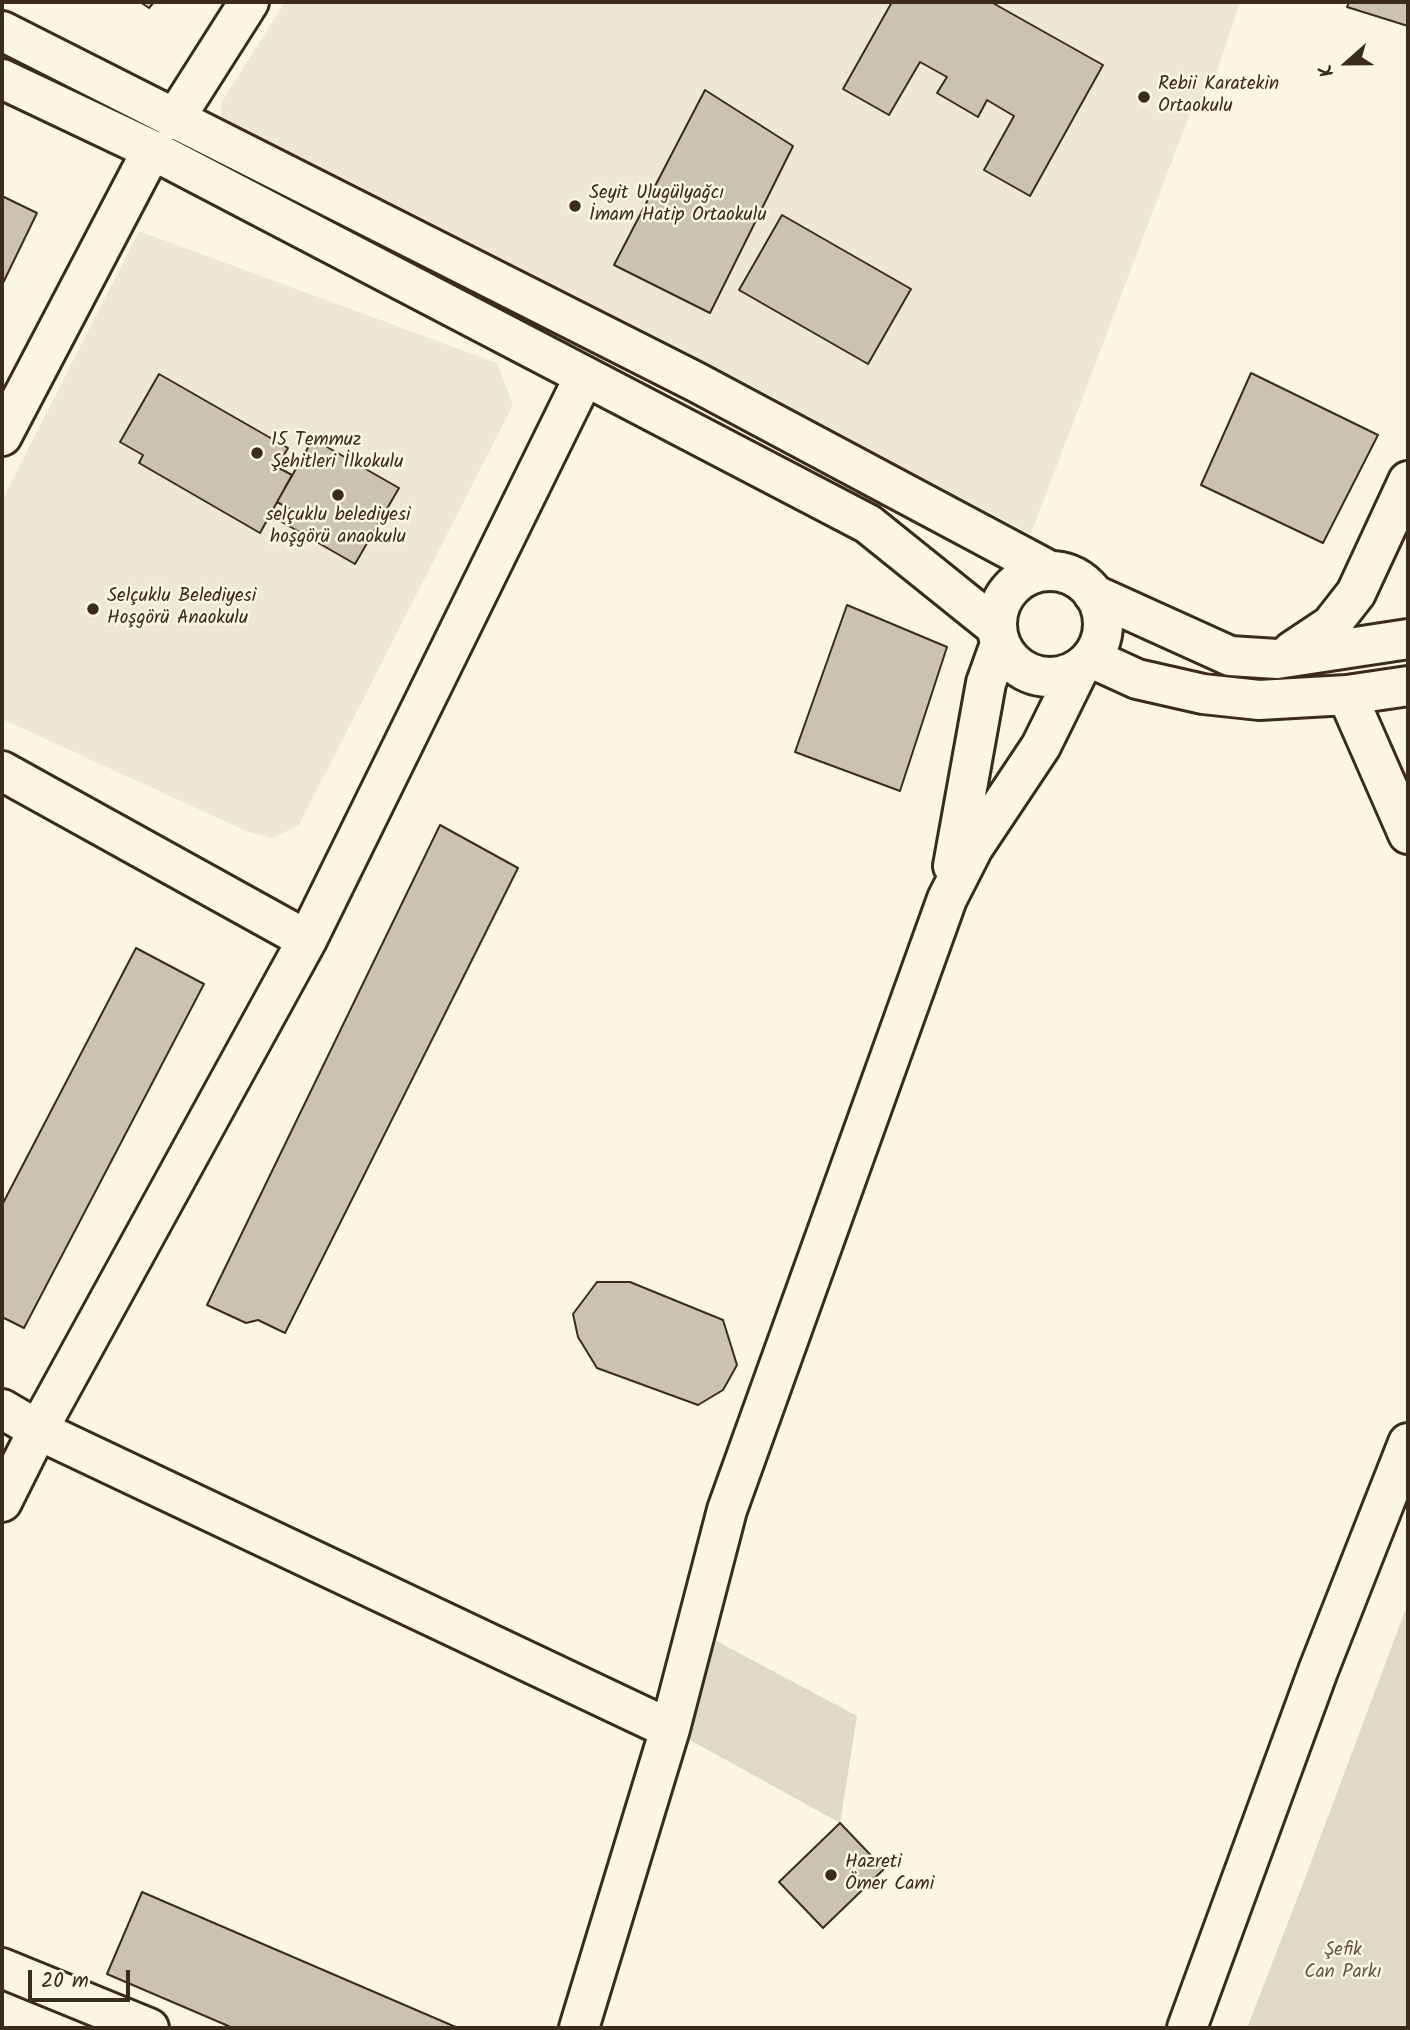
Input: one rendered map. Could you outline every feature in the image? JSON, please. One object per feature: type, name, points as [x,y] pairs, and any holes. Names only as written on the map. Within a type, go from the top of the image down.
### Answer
[{"type":"street","points":[[2,436],[163,135],[249,2]]},
{"type":"street","points":[[2,32],[163,135],[584,377],[869,524],[998,636],[1010,660],[1024,672],[1042,677],[1060,677],[1085,664],[1203,694],[1259,700],[1347,695],[1408,686]]},
{"type":"street","points":[[2,79],[163,135],[696,382],[1050,571]]},
{"type":"street","points":[[2,1502],[38,1430],[307,940],[584,377]]},
{"type":"street","points":[[1277,659],[1308,643],[1332,625],[1356,593],[1408,481]]},
{"type":"street","points":[[579,2028],[670,1729],[727,1510],[947,899],[973,848],[1041,746],[1085,664],[1100,642],[1103,626],[1101,609],[1082,582],[1066,574],[1050,571],[1033,573],[1018,581],[1006,593],[999,608],[998,636],[986,682],[947,899]]},
{"type":"street","points":[[1093,594],[1230,656],[1277,659],[1408,639]]},
{"type":"street","points":[[1347,695],[1408,834]]},
{"type":"street","points":[[2,771],[307,940]]},
{"type":"street","points":[[2,1409],[38,1430],[670,1729]]},
{"type":"street","points":[[1187,2028],[1318,1671],[1408,1443]]},
{"type":"street","points":[[2,1968],[149,2028]]},
{"type":"shaded area","points":[[285,2],[1240,2],[1212,86],[1192,108],[1031,534],[681,353],[222,124],[221,103]]},
{"type":"shaded area","name":"15 Temmuz Şehitleri İlkokulu","points":[[139,231],[497,363],[513,405],[299,825],[273,838],[248,832],[2,719],[2,500]]},
{"type":"green space","name":"Şefik Can Parkı","points":[[1408,1603],[1408,2028],[1247,2028],[1299,1894]]},
{"type":"green space","points":[[696,1630],[857,1716],[840,1823],[670,1729]]},
{"type":"building","points":[[140,2],[154,2],[149,8]]},
{"type":"building","points":[[892,2],[991,2],[1103,65],[1030,196],[984,170],[1014,116],[987,100],[978,117],[937,93],[947,77],[920,62],[889,115],[843,89]]},
{"type":"building","points":[[1349,2],[1408,2],[1408,26],[1347,7]]},
{"type":"building","points":[[705,90],[793,146],[710,313],[614,265]]},
{"type":"building","points":[[2,196],[37,213],[2,285]]},
{"type":"building","points":[[782,215],[911,289],[868,364],[739,290]]},
{"type":"building","points":[[1251,373],[1378,435],[1323,543],[1201,485]]},
{"type":"building","points":[[159,374],[288,448],[277,467],[292,475],[260,533],[139,463],[143,455],[120,442]]},
{"type":"building","name":"selçuklu belediyesi hoşgörü anaokulu","points":[[313,439],[399,488],[355,564],[282,522],[290,509],[277,502]]},
{"type":"building","points":[[847,605],[947,647],[900,791],[795,752]]},
{"type":"building","points":[[440,825],[518,868],[285,1333],[258,1320],[246,1323],[207,1305]]},
{"type":"building","points":[[136,948],[204,984],[24,1328],[2,1317],[2,1205]]},
{"type":"building","points":[[597,1282],[630,1282],[723,1320],[737,1365],[723,1390],[698,1405],[597,1368],[578,1337],[573,1314]]},
{"type":"building","name":"Hazreti Ömer Cami","points":[[840,1823],[884,1869],[823,1928],[779,1882]]},
{"type":"building","points":[[142,1892],[458,2028],[233,2028],[107,1974]]},
{"type":"place","name":"Rebii Karatekin Ortaokulu","points":[[1144,97]]},
{"type":"place","name":"Seyit Ulugülyağcı İmam Hatip Ortaokulu","points":[[575,206]]},
{"type":"place","name":"15 Temmuz Şehitleri İlkokulu","points":[[257,453]]},
{"type":"place","name":"selçuklu belediyesi hoşgörü anaokulu","points":[[338,495]]},
{"type":"place","name":"Selçuklu Belediyesi Hoşgörü Anaokulu","points":[[93,609]]},
{"type":"place","name":"Hazreti Ömer Cami","points":[[831,1875]]}]
